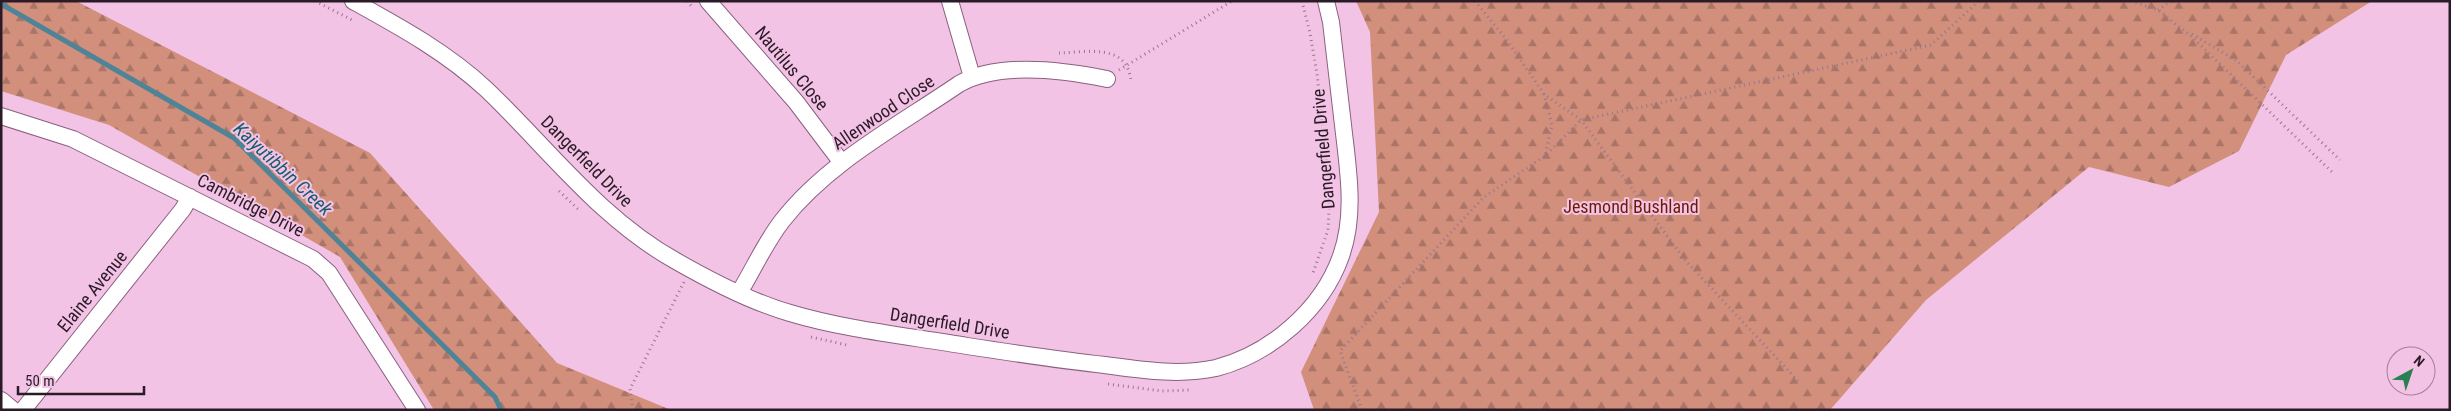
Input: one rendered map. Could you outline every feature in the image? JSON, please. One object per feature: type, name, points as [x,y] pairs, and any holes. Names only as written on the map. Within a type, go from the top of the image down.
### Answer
[{"type":"street","name":"Dangerfield Drive","points":[[353,1],[442,52],[484,88],[590,197],[634,234],[691,268],[739,293],[787,313],[840,325],[1037,357],[1154,371],[1195,371],[1232,363],[1249,356],[1288,330],[1313,306],[1341,257],[1347,230],[1349,182],[1331,22],[1326,1]]},
{"type":"street","points":[[950,1],[972,76]]},
{"type":"street","name":"Nautilus Close","points":[[702,6],[796,102],[842,163]]},
{"type":"street","name":"Allenwood Close","points":[[739,293],[782,222],[811,190],[842,163],[972,76],[1018,70],[1066,71],[1107,79]]},
{"type":"street","name":"Cambridge Drive","points":[[1,116],[73,139],[323,266],[334,280],[417,410]]},
{"type":"street","name":"Elaine Avenue","points":[[23,410],[183,209],[190,197]]},
{"type":"street","points":[[1,400],[13,410]]},
{"type":"path","points":[[315,1],[345,18],[357,21]]},
{"type":"path","points":[[687,1],[702,6]]},
{"type":"path","points":[[1128,63],[1232,1]]},
{"type":"path","points":[[1302,1],[1310,32],[1318,84],[1330,204],[1328,230],[1323,249],[1309,279]]},
{"type":"path","points":[[1475,1],[1506,39],[1544,94],[1552,125],[1545,156]]},
{"type":"path","points":[[1362,410],[1340,351],[1484,197],[1545,156],[1581,120],[1931,45],[1979,1]]},
{"type":"path","points":[[2131,1],[2158,10],[2178,26],[2332,172]]},
{"type":"path","points":[[2158,10],[2172,1]]},
{"type":"path","points":[[2178,26],[2237,61],[2340,160]]},
{"type":"path","points":[[1544,94],[1581,120],[1685,260],[1800,383]]},
{"type":"path","points":[[556,187],[581,212]]},
{"type":"path","points":[[633,410],[630,389],[691,268]]},
{"type":"path","points":[[675,281],[690,289]]},
{"type":"path","points":[[806,336],[854,346]]},
{"type":"path","points":[[1102,383],[1162,391],[1195,389]]},
{"type":"green space","points":[[1,1],[76,1],[370,153],[557,363],[671,410],[434,410],[340,257],[109,125],[1,91]]},
{"type":"green space","name":"Jesmond Bushland","points":[[1356,1],[2372,1],[2286,55],[2239,151],[2169,187],[2089,167],[1926,300],[1830,410],[1314,410],[1301,372],[1379,212],[1370,32]]},
{"type":"waterway","name":"Kaiyutibbin Creek","points":[[1,4],[234,138],[495,397],[501,410]]}]
